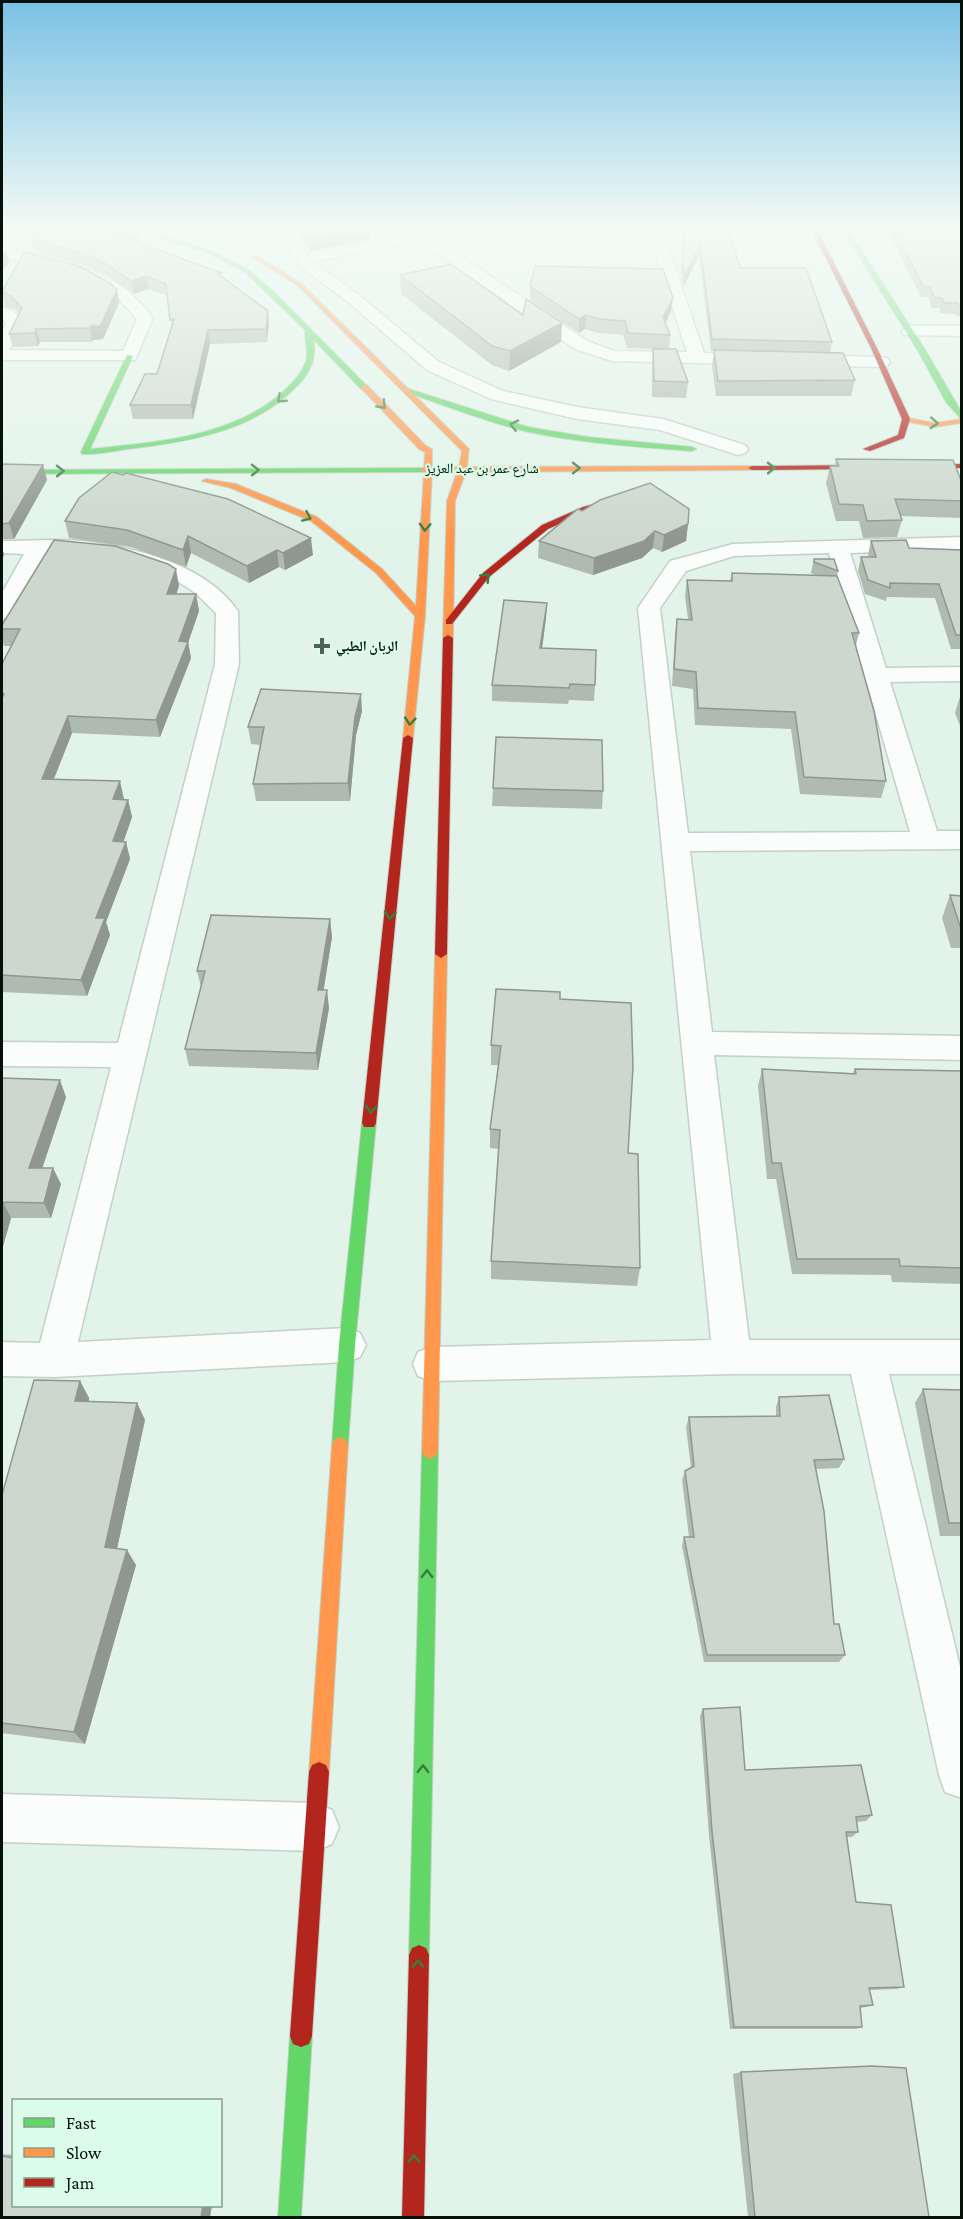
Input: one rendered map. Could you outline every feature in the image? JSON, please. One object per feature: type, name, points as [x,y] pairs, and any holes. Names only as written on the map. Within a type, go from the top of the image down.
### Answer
[{"type":"street","points":[[2,348],[10,333]]},
{"type":"street","points":[[79,452],[139,333]]},
{"type":"street","points":[[79,452],[162,443],[220,428],[274,406],[301,381],[312,359],[311,338],[307,333]]},
{"type":"street","points":[[289,2217],[347,1346],[420,616],[430,469],[429,451],[422,447],[366,387],[308,333]]},
{"type":"street","points":[[350,333],[403,389],[471,451],[452,501],[412,2217]]},
{"type":"street","points":[[392,333],[433,366],[497,395],[577,413],[663,424],[743,449]]},
{"type":"street","points":[[563,333],[581,345],[612,356],[881,362]]},
{"type":"street","points":[[689,333],[698,358]]},
{"type":"street","points":[[866,333],[906,419],[901,436],[861,449],[902,449]]},
{"type":"street","points":[[911,333],[950,405],[962,419]]},
{"type":"street","points":[[2,355],[129,356]]},
{"type":"street","points":[[403,389],[504,423],[560,435],[617,444],[697,450]]},
{"type":"street","points":[[906,419],[935,424],[962,419]]},
{"type":"street","points":[[568,450],[743,449]]},
{"type":"street","name":"شارع عمر بن عبد العزيز","points":[[405,451],[471,451]]},
{"type":"street","points":[[79,452],[192,452]]},
{"type":"street","name":"شارع عمر بن عبد العزيز","points":[[2,472],[962,466]]},
{"type":"street","points":[[685,481],[729,469]]},
{"type":"street","points":[[151,471],[232,486],[314,519],[379,571],[420,616]]},
{"type":"street","points":[[449,622],[486,575],[545,527],[586,509],[641,494]]},
{"type":"street","points":[[732,1357],[649,608],[678,566],[733,550],[962,543]]},
{"type":"street","points":[[837,546],[926,840]]},
{"type":"street","points":[[2,547],[89,548],[146,560],[196,583],[227,611],[227,664],[55,1360]]},
{"type":"street","points":[[2,612],[38,547]]},
{"type":"street","points":[[876,675],[962,674]]},
{"type":"street","points":[[675,842],[962,840]]},
{"type":"street","points":[[697,1043],[962,1048]]},
{"type":"street","points":[[2,1054],[130,1055]]},
{"type":"street","points":[[2,1359],[55,1360],[347,1346]]},
{"type":"street","points":[[432,1364],[732,1357],[962,1357]]},
{"type":"street","points":[[866,1357],[962,1775]]},
{"type":"street","points":[[2,1818],[315,1827]]},
{"type":"building","points":[[10,333],[35,333],[35,333]]},
{"type":"building","points":[[170,333],[207,333],[191,405],[130,405],[145,374],[157,374]]},
{"type":"building","points":[[475,333],[544,333],[510,351],[492,346]]},
{"type":"building","points":[[628,333],[669,333],[670,335]]},
{"type":"building","points":[[711,333],[829,333],[832,342],[712,339]]},
{"type":"building","points":[[653,349],[676,349],[688,382],[654,381]]},
{"type":"building","points":[[714,350],[843,353],[855,380],[718,381]]},
{"type":"building","points":[[836,459],[953,460],[962,483],[962,501],[895,499],[902,520],[867,521],[863,505],[839,504],[830,466],[839,466]]},
{"type":"building","points":[[2,464],[43,465],[9,523],[2,524]]},
{"type":"building","points":[[112,472],[123,475],[126,473],[228,499],[311,538],[283,553],[277,550],[247,566],[188,536],[183,550],[127,530],[65,521],[79,498]]},
{"type":"building","points":[[650,483],[689,509],[688,524],[664,535],[655,531],[644,541],[594,558],[539,541],[578,509],[582,511],[600,500]]},
{"type":"building","points":[[54,540],[115,546],[168,564],[176,569],[167,594],[196,594],[179,641],[188,642],[156,720],[68,716],[42,779],[120,781],[113,799],[128,800],[113,841],[126,842],[96,918],[105,918],[81,980],[2,975],[2,698],[4,694],[2,693],[2,664],[20,629],[2,629],[2,625]]},
{"type":"building","points":[[906,540],[909,548],[962,550],[962,635],[956,635],[939,584],[890,583],[890,588],[868,580],[861,557],[876,557],[871,541]]},
{"type":"building","points":[[814,559],[834,559],[838,571],[814,562]]},
{"type":"building","points":[[732,573],[837,576],[859,633],[852,633],[874,711],[886,781],[804,777],[795,712],[698,708],[696,672],[674,669],[677,619],[692,620],[687,580],[732,581]]},
{"type":"building","points":[[504,600],[547,603],[540,648],[596,650],[595,685],[570,684],[569,688],[492,685]]},
{"type":"building","points":[[261,689],[361,694],[355,717],[348,783],[253,784],[264,727],[248,727]]},
{"type":"building","points":[[496,737],[602,740],[603,791],[493,788]]},
{"type":"building","points":[[950,895],[962,896],[962,926],[960,926]]},
{"type":"building","points":[[211,915],[330,919],[318,990],[327,990],[316,1053],[185,1049],[205,971],[197,971]]},
{"type":"building","points":[[496,989],[560,992],[560,999],[631,1003],[633,1067],[628,1153],[638,1154],[640,1268],[491,1261],[500,1130],[490,1129],[501,1046],[491,1045]]},
{"type":"building","points":[[762,1069],[856,1074],[855,1069],[962,1071],[962,1268],[900,1266],[899,1259],[797,1259],[781,1163],[772,1163]]},
{"type":"building","points":[[2,1078],[60,1080],[29,1168],[53,1168],[44,1203],[3,1202],[2,1207]]},
{"type":"building","points":[[34,1380],[80,1381],[75,1401],[137,1403],[105,1547],[127,1550],[74,1732],[2,1723],[2,1495]]},
{"type":"building","points":[[923,1389],[962,1390],[962,1523],[949,1523]]},
{"type":"building","points":[[829,1395],[844,1459],[814,1460],[824,1511],[834,1624],[839,1624],[845,1655],[707,1655],[684,1537],[694,1537],[685,1471],[694,1466],[689,1417],[780,1416],[779,1397]]},
{"type":"building","points":[[740,1707],[745,1770],[861,1765],[872,1815],[856,1817],[858,1832],[846,1832],[856,1902],[891,1905],[904,1987],[869,1988],[873,2005],[860,2006],[862,2027],[734,2027],[712,1831],[703,1709]]},
{"type":"building","points":[[872,2066],[906,2068],[929,2217],[755,2217],[741,2072]]},
{"type":"building","points":[[2,2156],[12,2158],[12,2207],[203,2207],[201,2217],[2,2217]]},
{"type":"traffic: fast","points":[[85,452],[171,441],[230,425],[257,414],[281,398],[304,373],[311,350],[307,333]]},
{"type":"traffic: fast","points":[[311,333],[364,387]]},
{"type":"traffic: fast","points":[[910,333],[950,402],[962,418]]},
{"type":"traffic: fast","points":[[85,452],[129,356]]},
{"type":"traffic: fast","points":[[409,390],[527,429],[588,440],[692,449]]},
{"type":"traffic: fast","points":[[2,472],[424,470]]},
{"type":"traffic: fast","points":[[340,1445],[347,1345],[369,1123]]},
{"type":"traffic: fast","points":[[419,1955],[430,1451]]},
{"type":"traffic: fast","points":[[289,2218],[301,2036]]},
{"type":"traffic: slow","points":[[348,333],[466,451],[463,468],[451,501],[448,638]]},
{"type":"traffic: slow","points":[[364,387],[422,447],[429,451],[420,616],[408,738]]},
{"type":"traffic: slow","points":[[906,419],[935,425],[962,421]]},
{"type":"traffic: slow","points":[[424,470],[752,468]]},
{"type":"traffic: slow","points":[[206,481],[233,486],[314,519],[379,571],[420,616]]},
{"type":"traffic: slow","points":[[430,1451],[441,954]]},
{"type":"traffic: slow","points":[[319,1772],[340,1445]]},
{"type":"traffic: jam","points":[[866,333],[906,419],[901,436],[867,449]]},
{"type":"traffic: jam","points":[[752,468],[962,466]]},
{"type":"traffic: jam","points":[[449,622],[486,575],[545,527],[586,509],[627,497]]},
{"type":"traffic: jam","points":[[441,954],[448,638]]},
{"type":"traffic: jam","points":[[369,1123],[408,738]]},
{"type":"traffic: jam","points":[[301,2036],[319,1772]]},
{"type":"traffic: jam","points":[[413,2218],[419,1955]]},
{"type":"place","name":"الربان الطبي","points":[[322,646]]}]
